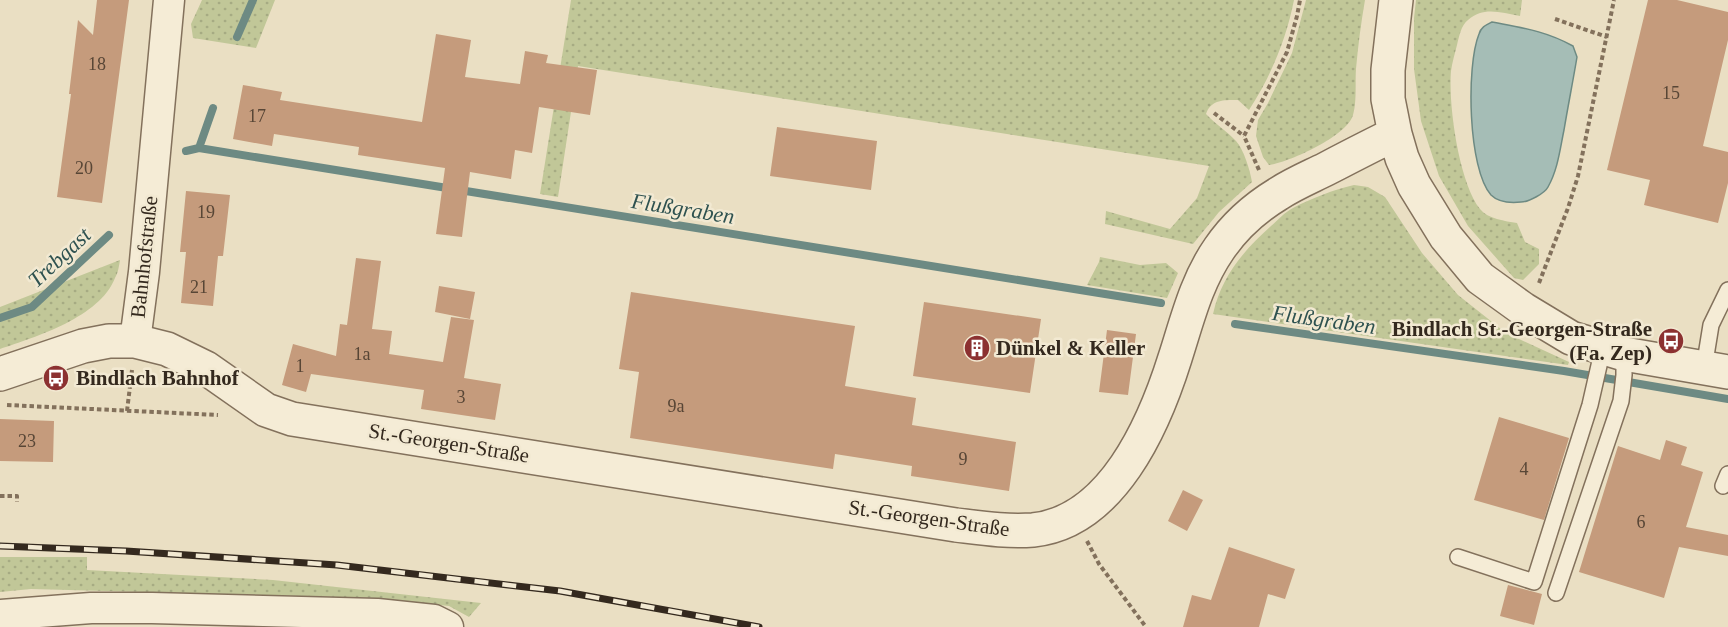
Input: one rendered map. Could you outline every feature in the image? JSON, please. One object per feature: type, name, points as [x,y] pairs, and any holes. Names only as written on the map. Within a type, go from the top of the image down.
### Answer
[{"type":"street","name":"Bahnhofstraße","points":[[0,374],[83,346],[109,341],[135,341],[144,272],[170,0]]},
{"type":"street","points":[[1395,0],[1388,70],[1388,99],[1402,158],[1414,185],[1446,237],[1480,278],[1523,309],[1571,338],[1613,359],[1716,370]]},
{"type":"street","name":"St.-Georgen-Straße","points":[[135,341],[167,349],[206,368],[266,410],[292,419],[956,525],[1005,531],[1034,530],[1074,516],[1096,502],[1130,462],[1156,409],[1195,293],[1218,251],[1236,226],[1278,193],[1395,134]]},
{"type":"street","points":[[0,615],[25,620],[68,619],[91,608],[377,614],[434,620],[448,627]]},
{"type":"lane","points":[[1716,370],[1711,325],[1728,290]]},
{"type":"lane","points":[[1458,557],[1534,582],[1593,395],[1613,359]]},
{"type":"lane","points":[[1556,593],[1621,401],[1613,359]]},
{"type":"path","points":[[1244,136],[1287,52],[1300,0]]},
{"type":"path","points":[[1523,309],[1542,278],[1578,176],[1614,0]]},
{"type":"path","points":[[1556,20],[1607,37]]},
{"type":"path","points":[[1214,113],[1244,136],[1263,178],[1278,193]]},
{"type":"path","points":[[127,411],[135,341]]},
{"type":"path","points":[[0,405],[221,415]]},
{"type":"path","points":[[0,496],[17,496],[17,502]]},
{"type":"path","points":[[1074,516],[1099,564],[1146,627]]},
{"type":"green space","points":[[202,0],[275,0],[256,48],[193,38],[191,24]]},
{"type":"green space","points":[[571,0],[1294,0],[1277,57],[1249,110],[1238,100],[1223,100],[1211,105],[1208,109],[1206,114],[1239,145],[1252,182],[1219,212],[1193,244],[1105,224],[1106,211],[1170,229],[1197,198],[1209,166],[578,66],[558,197],[540,194]]},
{"type":"green space","points":[[1306,0],[1365,0],[1353,115],[1349,123],[1340,131],[1317,147],[1269,165],[1263,157],[1256,136],[1258,120],[1292,53]]},
{"type":"green space","points":[[1416,0],[1522,0],[1520,16],[1486,12],[1466,22],[1461,31],[1451,71],[1451,103],[1461,163],[1466,181],[1480,209],[1497,219],[1517,223],[1525,242],[1539,249],[1539,264],[1523,280],[1514,278],[1468,226],[1439,176],[1421,121],[1414,69]]},
{"type":"green space","points":[[1354,185],[1368,187],[1385,197],[1422,253],[1458,295],[1506,333],[1569,362],[1568,365],[1213,314],[1222,288],[1235,265],[1282,216],[1308,201]]},
{"type":"green space","points":[[1100,257],[1140,265],[1166,263],[1178,273],[1167,298],[1087,285]]},
{"type":"green space","points":[[120,260],[117,274],[107,292],[96,304],[48,332],[0,349],[0,307]]},
{"type":"green space","points":[[0,557],[87,557],[87,570],[273,580],[481,603],[469,617],[449,606],[373,598],[31,589],[0,592]]},
{"type":"water","points":[[1492,22],[1553,37],[1573,46],[1577,57],[1560,152],[1554,173],[1546,189],[1536,197],[1524,202],[1505,202],[1491,195],[1483,182],[1474,141],[1471,92],[1475,49],[1480,32],[1484,26]]},
{"type":"building","points":[[97,0],[129,0],[102,203],[57,197],[78,20],[93,35]]},
{"type":"building","points":[[1648,0],[1677,0],[1728,12],[1728,40],[1703,146],[1728,152],[1728,183],[1718,223],[1644,205],[1650,180],[1607,170]]},
{"type":"building","points":[[436,34],[471,40],[465,77],[520,84],[525,51],[548,55],[546,63],[597,70],[590,115],[539,107],[532,153],[515,150],[511,179],[470,172],[462,237],[436,234],[445,168],[358,155],[359,147],[274,134],[272,146],[233,139],[243,85],[282,92],[280,100],[422,122]]},
{"type":"building","points":[[777,127],[877,141],[871,190],[770,176]]},
{"type":"building","points":[[186,191],[230,195],[223,256],[218,256],[213,306],[181,303],[186,252],[180,252]]},
{"type":"building","points":[[356,258],[381,261],[372,329],[392,331],[389,354],[443,362],[451,317],[474,320],[464,378],[501,384],[495,420],[421,409],[424,390],[311,374],[306,392],[282,385],[293,344],[336,356],[340,324],[347,325]]},
{"type":"building","points":[[439,286],[475,292],[470,319],[435,312]]},
{"type":"building","points":[[631,292],[855,326],[845,386],[916,398],[912,425],[1016,442],[1009,491],[911,476],[912,466],[835,454],[833,469],[630,438],[639,372],[619,369]]},
{"type":"building","name":"Dünkel & Keller","points":[[924,302],[1041,319],[1030,393],[913,376]]},
{"type":"building","points":[[1107,330],[1136,334],[1128,395],[1099,392]]},
{"type":"building","points":[[1499,417],[1569,438],[1544,520],[1474,500]]},
{"type":"building","points":[[0,419],[54,421],[53,462],[0,461]]},
{"type":"building","points":[[1666,440],[1687,447],[1681,465],[1703,472],[1686,527],[1728,535],[1728,556],[1679,547],[1664,598],[1579,572],[1618,446],[1660,460]]},
{"type":"building","points":[[1183,490],[1203,500],[1187,531],[1168,521]]},
{"type":"building","points":[[1229,547],[1295,569],[1285,599],[1268,594],[1259,627],[1183,627],[1192,595],[1211,600]]},
{"type":"building","points":[[1508,585],[1542,594],[1534,625],[1500,616]]},
{"type":"waterway","points":[[237,37],[253,0]]},
{"type":"waterway","points":[[199,148],[213,108]]},
{"type":"waterway","name":"Flußgraben","points":[[186,151],[199,148],[1161,303]]},
{"type":"waterway","name":"Trebgast","points":[[0,318],[32,307],[109,235]]},
{"type":"waterway","name":"Flußgraben","points":[[1235,324],[1564,371],[1728,399]]},
{"type":"railway","points":[[0,546],[126,551],[337,565],[560,591],[759,627]]},
{"type":"place","name":"Bindlach St.-Georgen-Straße (Fa. Zep)","points":[[1671,341]]},
{"type":"place","name":"Dünkel & Keller","points":[[977,348]]},
{"type":"place","name":"Bindlach Bahnhof","points":[[56,378]]}]
